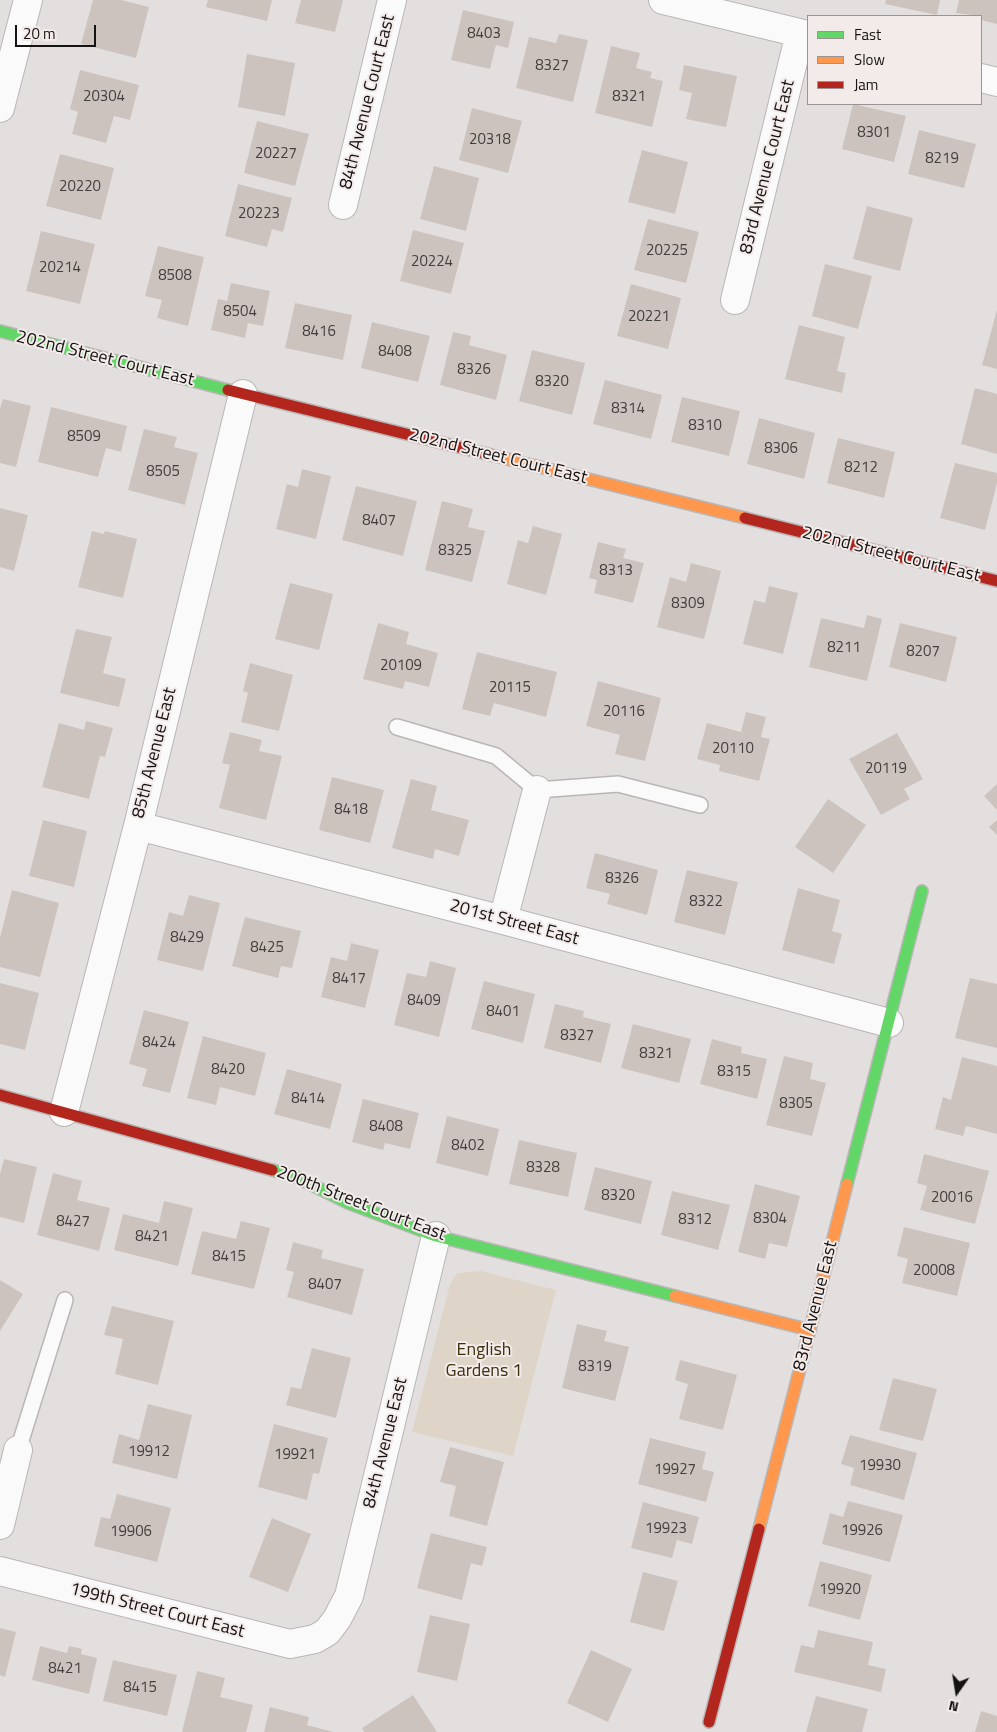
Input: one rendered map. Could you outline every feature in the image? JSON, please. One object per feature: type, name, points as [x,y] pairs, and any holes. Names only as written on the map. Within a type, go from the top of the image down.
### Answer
[{"type":"street","points":[[0,108],[28,0]]},
{"type":"street","name":"84th Avenue Court East","points":[[343,205],[392,0]]},
{"type":"street","points":[[663,0],[804,34]]},
{"type":"street","name":"83rd Avenue Court East","points":[[735,300],[804,34]]},
{"type":"street","points":[[982,78],[997,82]]},
{"type":"street","name":"202nd Street Court East","points":[[0,332],[997,581]]},
{"type":"street","name":"85th Avenue East","points":[[64,1112],[138,826],[243,394]]},
{"type":"street","points":[[503,920],[537,790]]},
{"type":"street","name":"201st Street East","points":[[138,826],[503,920],[889,1023]]},
{"type":"street","name":"83rd Avenue East","points":[[709,1722],[922,891]]},
{"type":"street","name":"200th Street Court East","points":[[0,1095],[296,1177],[348,1203],[436,1236],[810,1330]]},
{"type":"street","name":"84th Avenue East","points":[[315,1639],[327,1632],[337,1619],[349,1596],[436,1236]]},
{"type":"street","points":[[0,1525],[18,1450]]},
{"type":"street","name":"199th Street Court East","points":[[0,1571],[290,1644],[315,1639]]},
{"type":"lane","points":[[397,726],[496,756],[537,790],[618,784],[700,804]]},
{"type":"lane","points":[[18,1450],[65,1300]]},
{"type":"green space","name":"English Gardens 1","points":[[481,1271],[556,1290],[513,1456],[412,1432],[450,1284],[457,1273]]},
{"type":"building","points":[[93,0],[121,0],[149,7],[136,58],[81,44]]},
{"type":"building","points":[[208,0],[272,0],[267,21],[206,7]]},
{"type":"building","points":[[301,0],[343,0],[335,32],[295,23]]},
{"type":"building","points":[[886,0],[940,0],[937,15],[885,4]]},
{"type":"building","points":[[959,0],[997,0],[997,24],[982,20],[982,15],[956,13]]},
{"type":"building","points":[[463,10],[514,22],[508,48],[496,45],[490,69],[451,60]]},
{"type":"building","points":[[559,34],[588,40],[573,102],[516,88],[529,37],[556,43]]},
{"type":"building","points":[[611,46],[640,53],[636,68],[652,72],[650,78],[663,81],[652,127],[595,113]]},
{"type":"building","points":[[247,54],[295,63],[285,116],[238,107]]},
{"type":"building","points":[[684,65],[737,76],[726,127],[686,119],[692,93],[679,90]]},
{"type":"building","points":[[80,70],[139,85],[130,120],[114,116],[106,143],[72,134],[78,112],[70,109]]},
{"type":"building","points":[[853,105],[906,116],[894,162],[842,149]]},
{"type":"building","points":[[472,108],[522,121],[508,173],[459,160]]},
{"type":"building","points":[[257,121],[309,134],[295,186],[244,173]]},
{"type":"building","points":[[919,130],[976,144],[964,188],[908,174]]},
{"type":"building","points":[[642,150],[688,162],[675,214],[628,202]]},
{"type":"building","points":[[60,154],[114,168],[101,220],[46,206]]},
{"type":"building","points":[[434,166],[479,178],[466,231],[420,219]]},
{"type":"building","points":[[238,184],[292,198],[283,232],[272,229],[267,247],[225,236]]},
{"type":"building","points":[[867,206],[913,218],[900,271],[853,259]]},
{"type":"building","points":[[648,219],[699,232],[686,283],[634,270]]},
{"type":"building","points":[[413,230],[464,243],[451,294],[400,281]]},
{"type":"building","points":[[41,231],[95,244],[80,304],[26,291]]},
{"type":"building","points":[[158,246],[204,257],[188,326],[157,318],[162,300],[145,296]]},
{"type":"building","points":[[825,264],[872,276],[858,329],[812,316]]},
{"type":"building","points":[[231,283],[270,291],[263,326],[248,323],[245,338],[211,330],[218,299],[227,301]]},
{"type":"building","points":[[631,284],[681,298],[668,349],[617,336]]},
{"type":"building","points":[[295,303],[352,315],[343,360],[285,348]]},
{"type":"building","points":[[997,310],[997,369],[982,365]]},
{"type":"building","points":[[372,322],[430,336],[418,382],[361,368]]},
{"type":"building","points":[[799,325],[845,337],[837,371],[846,373],[842,393],[785,379]]},
{"type":"building","points":[[453,332],[471,336],[469,345],[507,355],[496,400],[440,385]]},
{"type":"building","points":[[532,350],[585,363],[572,415],[519,401]]},
{"type":"building","points":[[605,380],[662,395],[651,439],[593,424]]},
{"type":"building","points":[[975,388],[997,394],[997,454],[961,444]]},
{"type":"building","points":[[682,397],[740,411],[729,456],[671,442]]},
{"type":"building","points":[[3,399],[31,406],[16,467],[0,463],[0,409]]},
{"type":"building","points":[[51,407],[127,426],[121,452],[106,448],[98,477],[38,462]]},
{"type":"building","points":[[759,418],[815,433],[804,479],[747,464]]},
{"type":"building","points":[[144,429],[177,437],[174,447],[198,453],[185,505],[128,490]]},
{"type":"building","points":[[838,438],[895,452],[884,498],[827,483]]},
{"type":"building","points":[[955,463],[997,473],[997,483],[985,530],[940,518]]},
{"type":"building","points":[[302,469],[331,476],[316,539],[276,529],[287,484],[298,487]]},
{"type":"building","points":[[356,486],[417,501],[403,556],[342,540]]},
{"type":"building","points":[[442,501],[473,509],[468,527],[485,531],[472,582],[425,570]]},
{"type":"building","points":[[0,508],[28,515],[14,571],[0,567]]},
{"type":"building","points":[[533,526],[562,534],[546,595],[507,584],[518,540],[528,543]]},
{"type":"building","points":[[92,531],[104,534],[105,531],[137,539],[123,598],[78,587]]},
{"type":"building","points":[[598,542],[626,549],[623,558],[644,563],[633,603],[594,593],[597,580],[589,578]]},
{"type":"building","points":[[691,563],[721,571],[704,639],[657,627],[670,577],[686,582]]},
{"type":"building","points":[[290,583],[333,594],[319,650],[275,639]]},
{"type":"building","points":[[769,586],[798,593],[783,654],[743,644],[754,600],[765,603]]},
{"type":"building","points":[[867,615],[882,619],[867,681],[809,667],[821,618],[864,628]]},
{"type":"building","points":[[378,623],[409,632],[406,644],[438,653],[429,687],[405,681],[403,689],[363,679]]},
{"type":"building","points":[[900,623],[957,637],[946,682],[889,667]]},
{"type":"building","points":[[76,629],[112,637],[103,673],[126,679],[119,707],[60,693]]},
{"type":"building","points":[[477,652],[557,672],[546,717],[494,703],[490,716],[462,709]]},
{"type":"building","points":[[250,663],[293,675],[279,731],[241,722],[248,693],[243,691]]},
{"type":"building","points":[[598,681],[661,698],[645,761],[615,754],[620,735],[586,726]]},
{"type":"building","points":[[746,712],[766,717],[761,737],[770,739],[759,781],[719,771],[720,765],[697,759],[707,723],[741,732]]},
{"type":"building","points":[[86,721],[113,728],[105,757],[100,756],[89,799],[42,787],[59,723],[84,730]]},
{"type":"building","points":[[230,732],[262,740],[259,751],[282,756],[266,820],[219,808],[230,765],[222,763]]},
{"type":"building","points":[[897,733],[923,779],[904,789],[910,799],[881,815],[849,759]]},
{"type":"building","points":[[332,777],[384,790],[370,843],[319,830]]},
{"type":"building","points":[[411,779],[437,786],[431,810],[469,820],[459,856],[435,849],[433,859],[392,848]]},
{"type":"building","points":[[997,784],[997,810],[984,796]]},
{"type":"building","points":[[828,799],[866,825],[833,873],[795,847]]},
{"type":"building","points":[[43,820],[87,831],[74,887],[29,876]]},
{"type":"building","points":[[997,820],[997,835],[989,827]]},
{"type":"building","points":[[595,853],[658,870],[647,915],[607,904],[610,894],[586,888]]},
{"type":"building","points":[[687,870],[738,882],[725,935],[674,922]]},
{"type":"building","points":[[798,888],[840,900],[832,931],[842,934],[834,964],[782,950]]},
{"type":"building","points":[[12,890],[59,903],[40,977],[0,967],[0,938]]},
{"type":"building","points":[[189,895],[220,903],[203,971],[157,960],[169,912],[183,916]]},
{"type":"building","points":[[245,917],[301,931],[292,968],[281,966],[278,978],[232,966]]},
{"type":"building","points":[[351,943],[379,950],[365,1008],[321,997],[331,957],[347,961]]},
{"type":"building","points":[[430,961],[456,968],[439,1037],[394,1025],[407,973],[426,977]]},
{"type":"building","points":[[970,978],[997,984],[997,1048],[955,1038]]},
{"type":"building","points":[[484,981],[535,994],[523,1043],[471,1029]]},
{"type":"building","points":[[0,983],[39,993],[25,1050],[0,1044]]},
{"type":"building","points":[[555,1004],[584,1011],[583,1017],[611,1024],[601,1063],[544,1048]]},
{"type":"building","points":[[144,1010],[189,1022],[170,1093],[142,1086],[147,1069],[129,1064]]},
{"type":"building","points":[[633,1024],[691,1039],[679,1083],[621,1068]]},
{"type":"building","points":[[203,1036],[266,1053],[255,1096],[220,1087],[216,1105],[187,1098]]},
{"type":"building","points":[[712,1039],[742,1047],[741,1053],[767,1059],[757,1099],[700,1084]]},
{"type":"building","points":[[784,1056],[813,1063],[810,1079],[826,1083],[812,1136],[766,1125]]},
{"type":"building","points":[[962,1057],[997,1066],[997,1134],[966,1126],[963,1136],[935,1129],[943,1097],[951,1100]]},
{"type":"building","points":[[287,1069],[342,1084],[330,1129],[274,1114]]},
{"type":"building","points":[[363,1099],[419,1113],[410,1149],[385,1143],[383,1150],[352,1142]]},
{"type":"building","points":[[447,1116],[499,1129],[488,1176],[436,1163]]},
{"type":"building","points":[[519,1140],[577,1153],[568,1197],[509,1184]]},
{"type":"building","points":[[924,1154],[989,1171],[975,1224],[920,1210],[927,1186],[917,1183]]},
{"type":"building","points":[[4,1159],[37,1167],[24,1223],[0,1217],[0,1174]]},
{"type":"building","points":[[595,1167],[652,1181],[641,1224],[584,1210]]},
{"type":"building","points":[[53,1173],[82,1181],[77,1200],[110,1208],[99,1251],[37,1235]]},
{"type":"building","points":[[755,1184],[800,1196],[787,1247],[769,1243],[765,1259],[738,1252]]},
{"type":"building","points":[[672,1191],[730,1205],[718,1250],[661,1235]]},
{"type":"building","points":[[164,1201],[193,1208],[178,1266],[114,1250],[123,1214],[159,1223]]},
{"type":"building","points":[[241,1221],[270,1228],[254,1289],[191,1274],[202,1231],[236,1239]]},
{"type":"building","points":[[904,1227],[970,1243],[957,1296],[902,1283],[908,1259],[897,1256]]},
{"type":"building","points":[[293,1242],[323,1250],[321,1258],[364,1269],[352,1315],[287,1297],[294,1272],[286,1270]]},
{"type":"building","points":[[0,1280],[23,1294],[0,1331]]},
{"type":"building","points":[[112,1306],[174,1321],[158,1385],[115,1374],[123,1339],[104,1335]]},
{"type":"building","points":[[577,1324],[607,1331],[604,1341],[629,1347],[615,1401],[562,1388]]},
{"type":"building","points":[[312,1348],[351,1358],[336,1418],[286,1405],[291,1387],[301,1389]]},
{"type":"building","points":[[680,1360],[737,1375],[723,1430],[679,1419],[688,1384],[675,1380]]},
{"type":"building","points":[[893,1378],[937,1389],[923,1441],[879,1430]]},
{"type":"building","points":[[148,1404],[192,1415],[177,1479],[112,1463],[119,1434],[139,1440]]},
{"type":"building","points":[[274,1424],[328,1438],[319,1474],[313,1473],[307,1500],[258,1487]]},
{"type":"building","points":[[850,1435],[917,1453],[904,1500],[850,1485],[854,1468],[841,1464]]},
{"type":"building","points":[[650,1438],[706,1452],[702,1469],[714,1472],[706,1502],[638,1484]]},
{"type":"building","points":[[450,1447],[504,1462],[487,1526],[449,1516],[456,1486],[440,1482]]},
{"type":"building","points":[[117,1494],[171,1508],[157,1562],[94,1546],[101,1517],[110,1519]]},
{"type":"building","points":[[848,1501],[903,1515],[890,1562],[822,1544],[830,1513],[843,1517]]},
{"type":"building","points":[[643,1502],[699,1517],[692,1544],[677,1540],[672,1558],[631,1548]]},
{"type":"building","points":[[272,1518],[311,1534],[288,1592],[249,1577]]},
{"type":"building","points":[[431,1533],[487,1547],[482,1566],[471,1563],[462,1600],[417,1588]]},
{"type":"building","points":[[820,1561],[872,1575],[860,1620],[808,1606]]},
{"type":"building","points":[[643,1572],[678,1581],[664,1631],[630,1622]]},
{"type":"building","points":[[430,1615],[470,1624],[457,1681],[417,1672]]},
{"type":"building","points":[[0,1628],[16,1632],[5,1677],[0,1675]]},
{"type":"building","points":[[818,1630],[873,1642],[868,1665],[886,1669],[881,1692],[794,1672],[801,1645],[814,1648]]},
{"type":"building","points":[[40,1646],[67,1653],[69,1646],[82,1649],[81,1654],[97,1658],[89,1694],[32,1680]]},
{"type":"building","points":[[591,1650],[632,1669],[608,1722],[567,1703]]},
{"type":"building","points":[[113,1660],[177,1675],[167,1716],[103,1701]]},
{"type":"building","points":[[197,1671],[225,1678],[220,1697],[253,1705],[246,1732],[182,1732]]},
{"type":"building","points":[[413,1695],[437,1732],[364,1732],[362,1728]]},
{"type":"building","points":[[816,1696],[868,1709],[862,1732],[806,1732]]},
{"type":"building","points":[[270,1707],[309,1717],[307,1725],[333,1732],[264,1732]]},
{"type":"building","points":[[981,1711],[997,1716],[997,1732],[975,1732]]},
{"type":"traffic: fast","points":[[0,331],[228,390]]},
{"type":"traffic: fast","points":[[847,1184],[922,891]]},
{"type":"traffic: fast","points":[[272,1170],[296,1177],[348,1203],[436,1236],[675,1296]]},
{"type":"traffic: slow","points":[[487,454],[745,518]]},
{"type":"traffic: slow","points":[[759,1529],[847,1184]]},
{"type":"traffic: slow","points":[[675,1296],[810,1330]]},
{"type":"traffic: jam","points":[[228,390],[487,454]]},
{"type":"traffic: jam","points":[[745,518],[997,581]]},
{"type":"traffic: jam","points":[[0,1095],[272,1170]]},
{"type":"traffic: jam","points":[[709,1722],[759,1529]]}]
